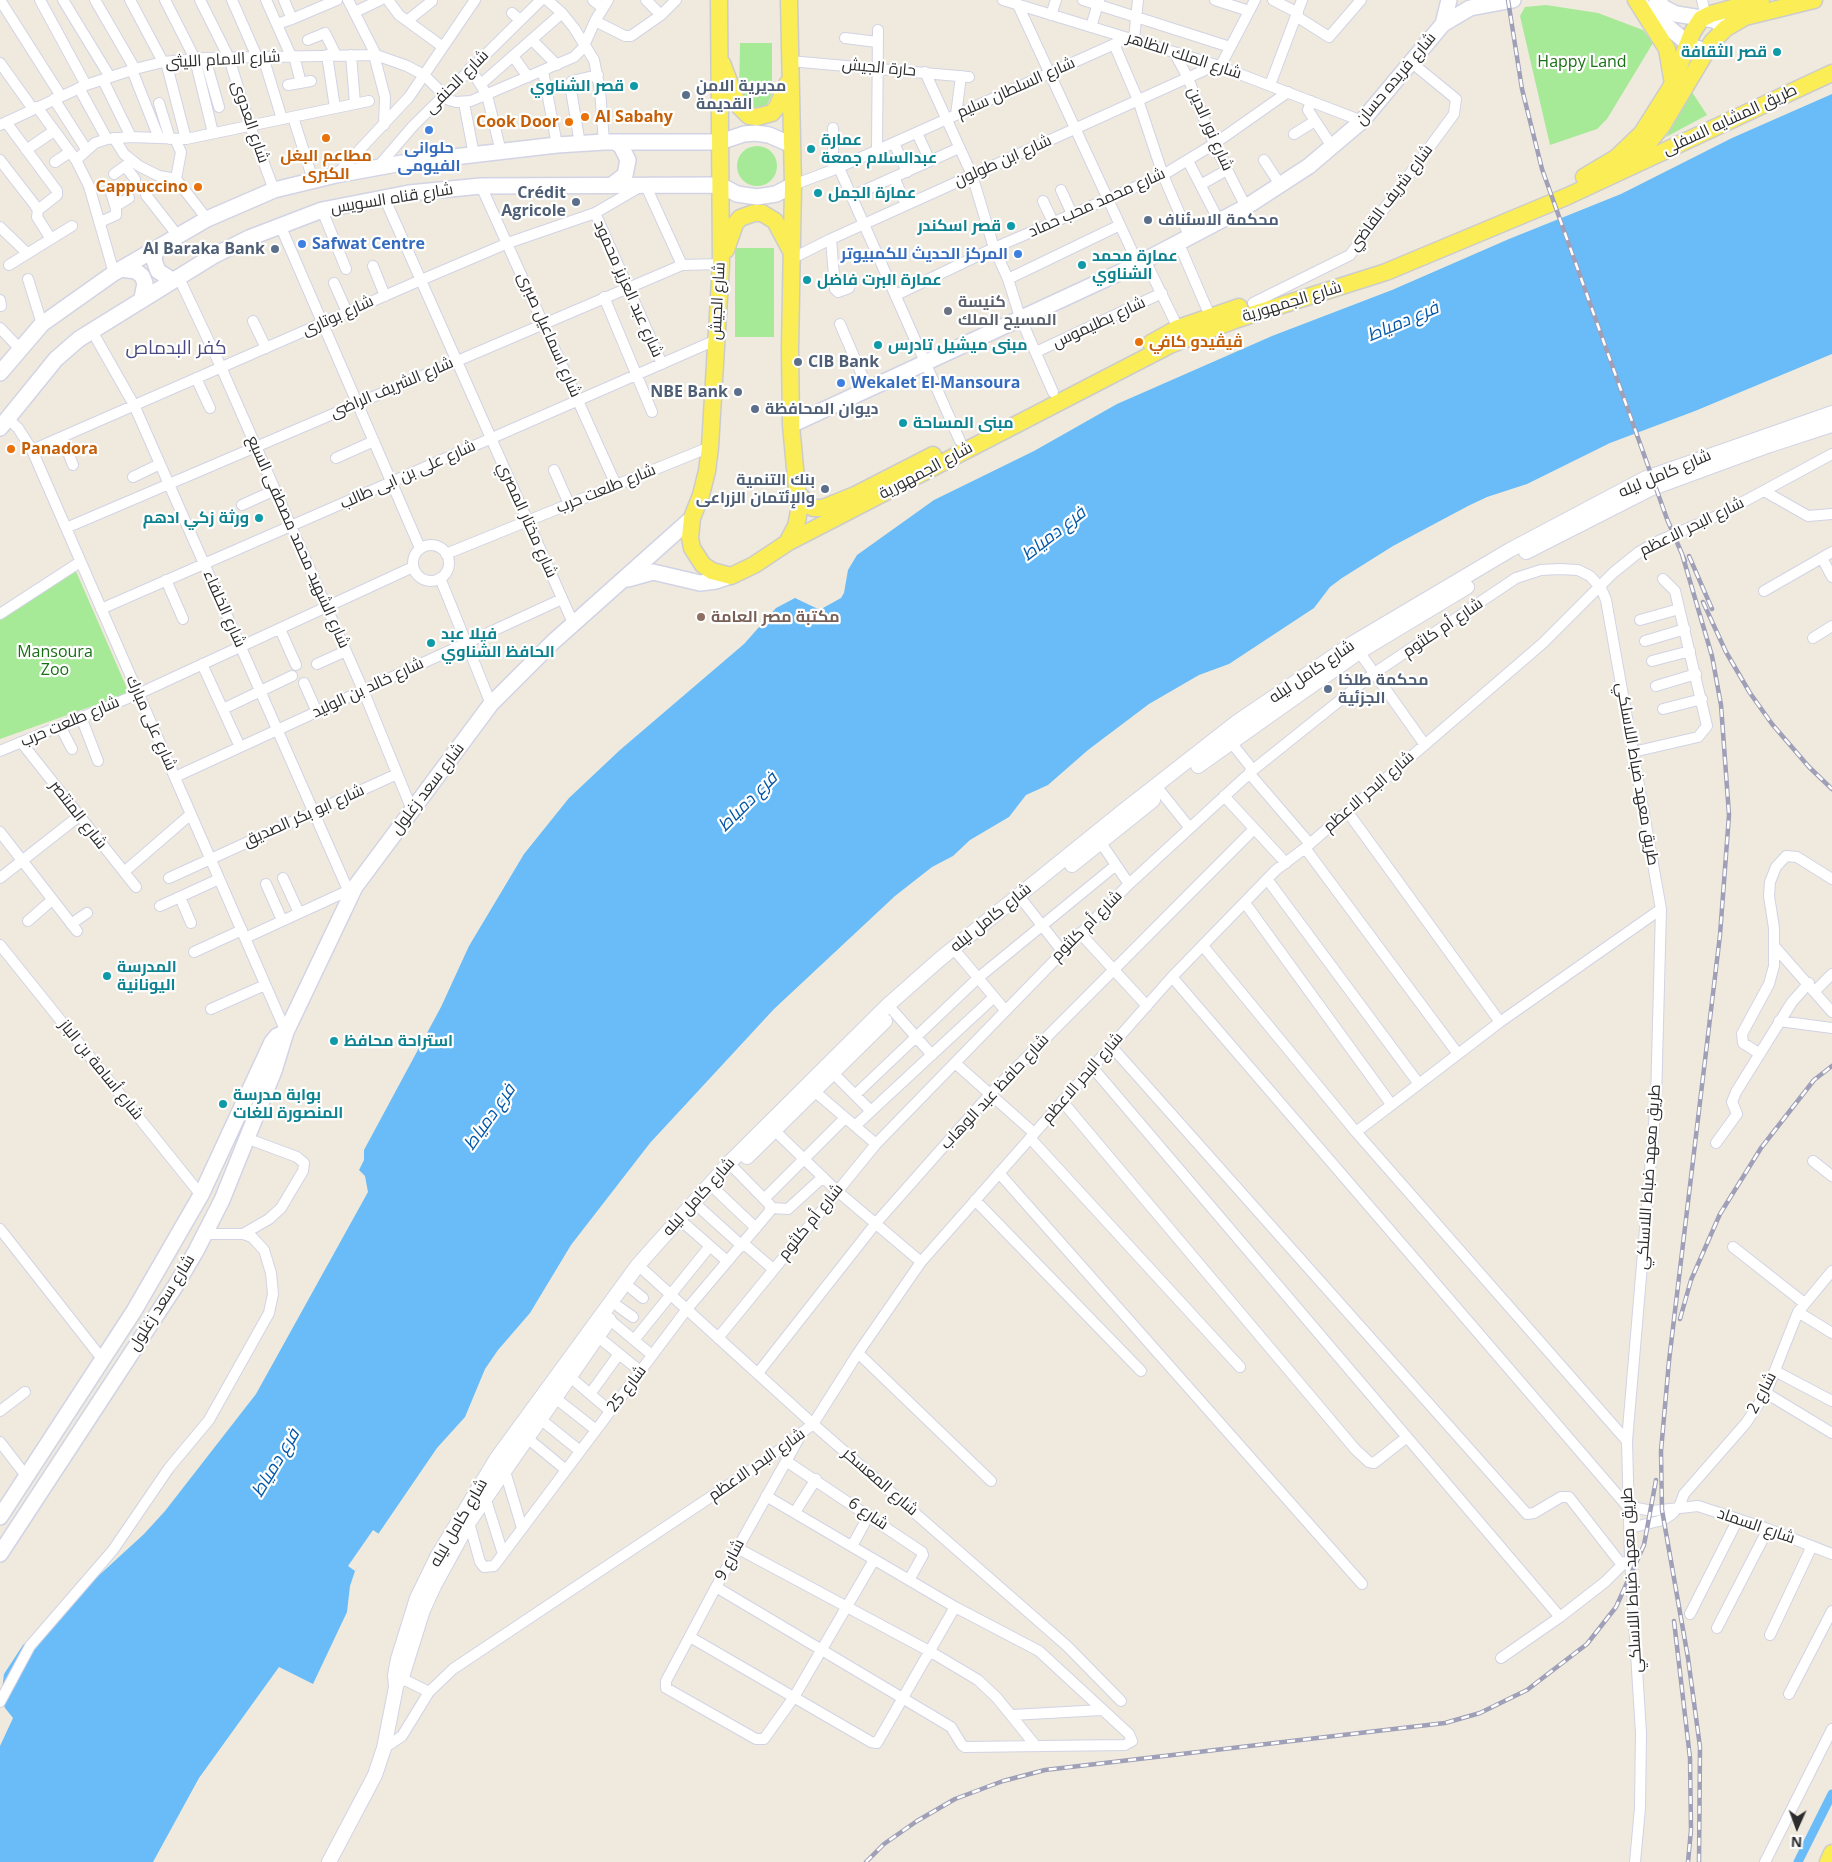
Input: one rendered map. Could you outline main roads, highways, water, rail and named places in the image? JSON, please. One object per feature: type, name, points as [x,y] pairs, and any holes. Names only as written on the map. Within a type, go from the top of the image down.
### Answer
[{"type":"main road","name":"شارع الجيش","points":[[719,0],[721,264],[710,447],[702,495],[692,518],[690,538],[697,557],[712,571],[731,576]]},
{"type":"main road","points":[[787,543],[796,526],[799,511],[791,425],[793,185],[789,0]]},
{"type":"main road","points":[[1443,24],[1449,0]]},
{"type":"main road","points":[[1443,24],[1470,8],[1513,0]]},
{"type":"main road","points":[[1636,0],[1696,49],[1707,51]]},
{"type":"main road","points":[[1636,0],[1667,49],[1672,72],[1671,87]]},
{"type":"main road","points":[[1657,0],[1664,8],[1676,14],[1714,20],[1726,28]]},
{"type":"main road","name":"شارع الجمهورية","points":[[731,576],[754,565],[787,543],[1170,345],[1234,320],[1386,272],[1568,196],[1629,166],[1662,126],[1707,51],[1726,28],[1745,17],[1814,0]]},
{"type":"main road","points":[[1703,18],[1752,1]]},
{"type":"main road","name":"شارع الجمهورية","points":[[799,495],[813,508],[823,508],[838,503],[1178,328],[1210,316],[1313,287],[1383,263],[1564,187],[1616,158],[1654,118],[1671,87],[1688,43],[1703,18]]},
{"type":"main road","name":"شارع فريده حسان","points":[[791,425],[1141,262],[1246,207],[1280,186],[1333,148],[1362,122],[1443,24]]},
{"type":"main road","points":[[719,54],[738,105],[749,116],[765,116],[772,113],[777,107],[790,78]]},
{"type":"main road","name":"طريق المشايه السفلى","points":[[1629,166],[1832,73]]},
{"type":"main road","name":"شارع قناه السويس","points":[[0,372],[42,324],[117,271],[207,219],[274,190],[336,175],[377,168],[557,145],[610,142],[720,142],[738,135],[756,133],[768,135],[792,145]]},
{"type":"main road","points":[[610,142],[626,152],[628,160],[625,175],[612,185]]},
{"type":"main road","name":"شارع قناه السويس","points":[[4,424],[56,359],[92,331],[142,298],[228,248],[280,225],[322,210],[384,197],[481,186],[720,185],[738,194],[757,197],[776,194],[793,185]]},
{"type":"main road","points":[[721,264],[735,224],[740,218],[754,212],[769,216],[775,221],[791,255]]},
{"type":"main road","points":[[156,249],[155,266],[162,275],[175,278]]},
{"type":"main road","points":[[117,271],[136,271],[142,276],[145,283],[142,298]]},
{"type":"main road","name":"شارع سعد زغلول","points":[[0,1554],[176,1285],[222,1200],[274,1071],[286,1032],[352,889],[491,704],[574,623],[692,518]]},
{"type":"main road","points":[[656,550],[656,564],[665,574]]},
{"type":"main road","name":"شارع سعد زغلول","points":[[620,583],[653,572],[700,583],[716,581],[731,576]]},
{"type":"main road","name":"شارع سعد زغلول","points":[[0,1517],[134,1311],[201,1195],[272,1042],[277,1036],[286,1032]]},
{"type":"main road","points":[[63,1458],[57,1455],[54,1436],[74,1429],[78,1431],[78,1434]]},
{"type":"main road","points":[[1828,1862],[1832,1853]]},
{"type":"water","name":"فرع دمياط","points":[[1832,94],[1832,354],[1695,411],[1610,443],[1527,484],[1487,497],[1468,506],[1393,546],[1330,587],[1314,608],[1229,664],[1199,675],[1149,704],[1088,750],[1048,785],[1026,795],[1009,817],[970,840],[953,856],[932,867],[895,896],[774,1009],[650,1143],[571,1245],[530,1313],[498,1350],[485,1369],[465,1417],[437,1448],[355,1571],[350,1586],[347,1612],[313,1684],[279,1667],[199,1778],[153,1862],[0,1862],[0,1746],[13,1718],[5,1708],[1,1697],[4,1674],[23,1645],[144,1534],[165,1511],[256,1394],[368,1192],[365,1176],[359,1170],[364,1160],[364,1150],[441,1007],[469,946],[524,854],[569,798],[620,750],[744,644],[776,608],[795,598],[818,609],[841,598],[844,593],[848,570],[857,555],[934,500],[1034,451],[1117,404],[1272,336],[1392,290],[1509,239],[1621,194],[1732,138]]},
{"type":"waterway","points":[[1798,1862],[1832,1794]]},
{"type":"railway","points":[[1508,0],[1522,89],[1542,169],[1667,519],[1685,561]]},
{"type":"railway","points":[[1682,554],[1712,656],[1721,705],[1729,815],[1720,935],[1669,1361],[1661,1451],[1662,1510],[1688,1658],[1700,1747],[1699,1862]]},
{"type":"railway","points":[[1689,556],[1712,609]]},
{"type":"railway","points":[[1703,602],[1726,652],[1750,693],[1772,724],[1809,767],[1832,789]]},
{"type":"railway","points":[[1680,1319],[1691,1280],[1720,1214],[1761,1148],[1814,1080],[1832,1066]]},
{"type":"railway","points":[[866,1862],[884,1844],[917,1821],[955,1799],[1003,1781],[1045,1770],[1445,1723],[1480,1713],[1527,1690],[1587,1644],[1616,1607],[1644,1545],[1656,1480]]},
{"type":"railway","points":[[1674,1621],[1690,1758],[1691,1830],[1688,1862]]},
{"type":"place","name":"قصر الثقافة","points":[[1777,52]]},
{"type":"place","name":"قصر الشناوي","points":[[634,86]]},
{"type":"place","name":"مديرية الامن القديمة","points":[[686,95]]},
{"type":"place","name":"Al Sabahy","points":[[585,117]]},
{"type":"place","name":"Cook Door","points":[[569,122]]},
{"type":"place","name":"حلوانى الفيومى","points":[[429,130]]},
{"type":"place","name":"مطاعم البغل الكبرى","points":[[326,138]]},
{"type":"place","name":"عمارة عبدالسلام جمعة","points":[[811,149]]},
{"type":"place","name":"Cappuccino","points":[[198,187]]},
{"type":"place","name":"عمارة الجمل","points":[[818,193]]},
{"type":"place","name":"Crédit Agricole","points":[[576,202]]},
{"type":"place","name":"محكمة الاسئناف","points":[[1148,220]]},
{"type":"place","name":"قصر اسكندر","points":[[1011,226]]},
{"type":"place","name":"Safwat Centre","points":[[302,244]]},
{"type":"place","name":"Al Baraka Bank","points":[[275,249]]},
{"type":"place","name":"المركز الحديث للكمبيوتر","points":[[1018,254]]},
{"type":"place","name":"عمارة محمد الشناوي","points":[[1082,265]]},
{"type":"place","name":"عمارة البرت فاضل","points":[[807,280]]},
{"type":"place","name":"كنيسة المسيح الملك","points":[[948,311]]},
{"type":"place","name":"ڤيڤيدو كافي","points":[[1139,342]]},
{"type":"place","name":"مبنى ميشيل تادرس","points":[[878,345]]},
{"type":"place","name":"CIB Bank","points":[[798,362]]},
{"type":"place","name":"Wekalet El-Mansoura","points":[[841,383]]},
{"type":"place","name":"NBE Bank","points":[[738,392]]},
{"type":"place","name":"ديوان المحافظة","points":[[755,409]]},
{"type":"place","name":"مبنى المساحة","points":[[903,423]]},
{"type":"place","name":"Panadora","points":[[11,449]]},
{"type":"place","name":"بنك التنمية والإئتمان الزراعى","points":[[825,489]]},
{"type":"place","name":"ورثة زكي ادهم","points":[[259,518]]},
{"type":"place","name":"مكتبة مصر العامة","points":[[701,617]]},
{"type":"place","name":"فيلا عبد الحافظ الشناوي","points":[[431,643]]},
{"type":"place","name":"محكمة طلخا الجزئية","points":[[1328,689]]},
{"type":"place","name":"المدرسة اليونانية","points":[[107,976]]},
{"type":"place","name":"استراحة محافظ","points":[[334,1041]]},
{"type":"place","name":"بوابة مدرسة المنصورة للغات","points":[[223,1104]]},
{"type":"district","name":"كفر البدماص","points":[[176,349]]},
{"type":"park label","name":"Happy Land","points":[[1582,62]]},
{"type":"park label","name":"Mansoura Zoo","points":[[55,661]]}]
